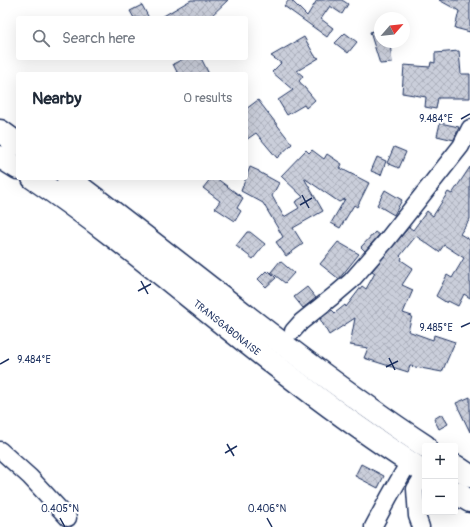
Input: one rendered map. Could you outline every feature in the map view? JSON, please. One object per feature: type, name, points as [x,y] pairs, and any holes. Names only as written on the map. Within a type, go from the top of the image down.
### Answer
[{"type":"highway","points":[[0,131],[16,143]]},
{"type":"highway","points":[[0,157],[16,167]]},
{"type":"highway","name":"TRANSGABONAISE","points":[[36,180],[135,253],[285,373],[420,469]]},
{"type":"highway","name":"TRANSGABONAISE","points":[[71,180],[153,242],[291,351],[422,444]]},
{"type":"highway","points":[[458,468],[470,476]]},
{"type":"highway","points":[[458,494],[470,502]]},
{"type":"street","points":[[293,331],[301,322],[351,280],[386,241],[458,150],[470,128]]},
{"type":"street","points":[[0,450],[30,478],[68,518]]},
{"type":"street","points":[[374,527],[388,497],[420,469]]},
{"type":"street","points":[[420,469],[415,489],[417,516],[421,527]]},
{"type":"building","points":[[191,0],[228,0],[211,16],[163,16]]},
{"type":"building","points":[[289,0],[291,0],[307,16],[317,0],[342,0],[348,4],[342,14],[330,6],[321,19],[333,28],[327,37],[284,6]]},
{"type":"building","points":[[439,0],[470,0],[470,32],[455,28],[459,11]]},
{"type":"building","points":[[142,5],[148,16],[133,16],[130,11]]},
{"type":"building","points":[[374,31],[374,45],[370,32]]},
{"type":"building","points":[[345,33],[357,42],[348,53],[335,43]]},
{"type":"building","points":[[304,37],[315,56],[319,58],[297,71],[303,76],[299,81],[315,100],[306,108],[304,105],[287,115],[278,100],[293,90],[272,72],[281,63],[271,56]]},
{"type":"building","points":[[375,48],[391,48],[392,63],[380,64]]},
{"type":"building","points":[[459,51],[461,74],[470,74],[470,98],[438,98],[436,109],[425,107],[426,97],[402,93],[404,65],[430,67],[431,62],[435,63],[435,53]]},
{"type":"building","points":[[181,60],[202,60],[208,72],[177,72],[173,64]]},
{"type":"building","points":[[258,100],[292,144],[277,158],[256,133],[248,139],[248,108]]},
{"type":"building","points":[[440,123],[459,127],[454,140],[437,136]]},
{"type":"building","points":[[394,147],[406,152],[399,168],[387,163]]},
{"type":"building","points":[[306,150],[309,153],[312,150],[324,159],[327,154],[342,164],[340,168],[369,183],[357,207],[354,205],[340,228],[331,223],[345,199],[339,202],[304,178],[323,211],[293,228],[303,244],[286,256],[276,242],[283,237],[263,203],[241,191],[245,180],[248,180],[250,167],[279,183],[272,196],[284,217],[299,208],[295,202],[303,197],[281,176]]},
{"type":"building","points":[[377,157],[386,161],[381,175],[371,171]]},
{"type":"building","points":[[470,167],[470,219],[460,234],[470,240],[470,298],[464,294],[458,306],[448,301],[447,303],[436,296],[447,275],[452,278],[464,258],[444,245],[439,252],[416,236],[400,256],[402,258],[401,260],[413,268],[402,285],[413,290],[403,313],[412,316],[408,331],[433,340],[434,335],[455,342],[442,372],[410,366],[408,372],[364,358],[368,348],[350,345],[355,318],[329,335],[320,319],[332,310],[335,313],[345,305],[346,307],[362,286],[366,289],[375,273],[372,271],[409,227],[413,230],[427,211],[433,216],[448,192],[452,194]]},
{"type":"building","points":[[209,180],[219,180],[243,198],[237,208],[241,211],[235,221],[215,208],[220,201],[203,188]]},
{"type":"building","points":[[385,190],[402,200],[394,215],[377,205]]},
{"type":"building","points":[[247,232],[250,232],[265,244],[253,259],[236,246]]},
{"type":"building","points":[[375,232],[379,235],[365,251],[361,247]]},
{"type":"building","points":[[338,242],[359,254],[339,279],[320,264]]},
{"type":"building","points":[[280,261],[294,273],[285,283],[271,272]]},
{"type":"building","points":[[266,271],[268,273],[269,271],[276,278],[266,287],[258,279]]},
{"type":"building","points":[[307,287],[316,298],[303,308],[294,297]]},
{"type":"building","points":[[470,397],[470,432],[456,403]]},
{"type":"building","points":[[442,414],[448,424],[439,429],[434,419]]},
{"type":"building","points":[[361,464],[384,476],[378,488],[355,476]]}]
